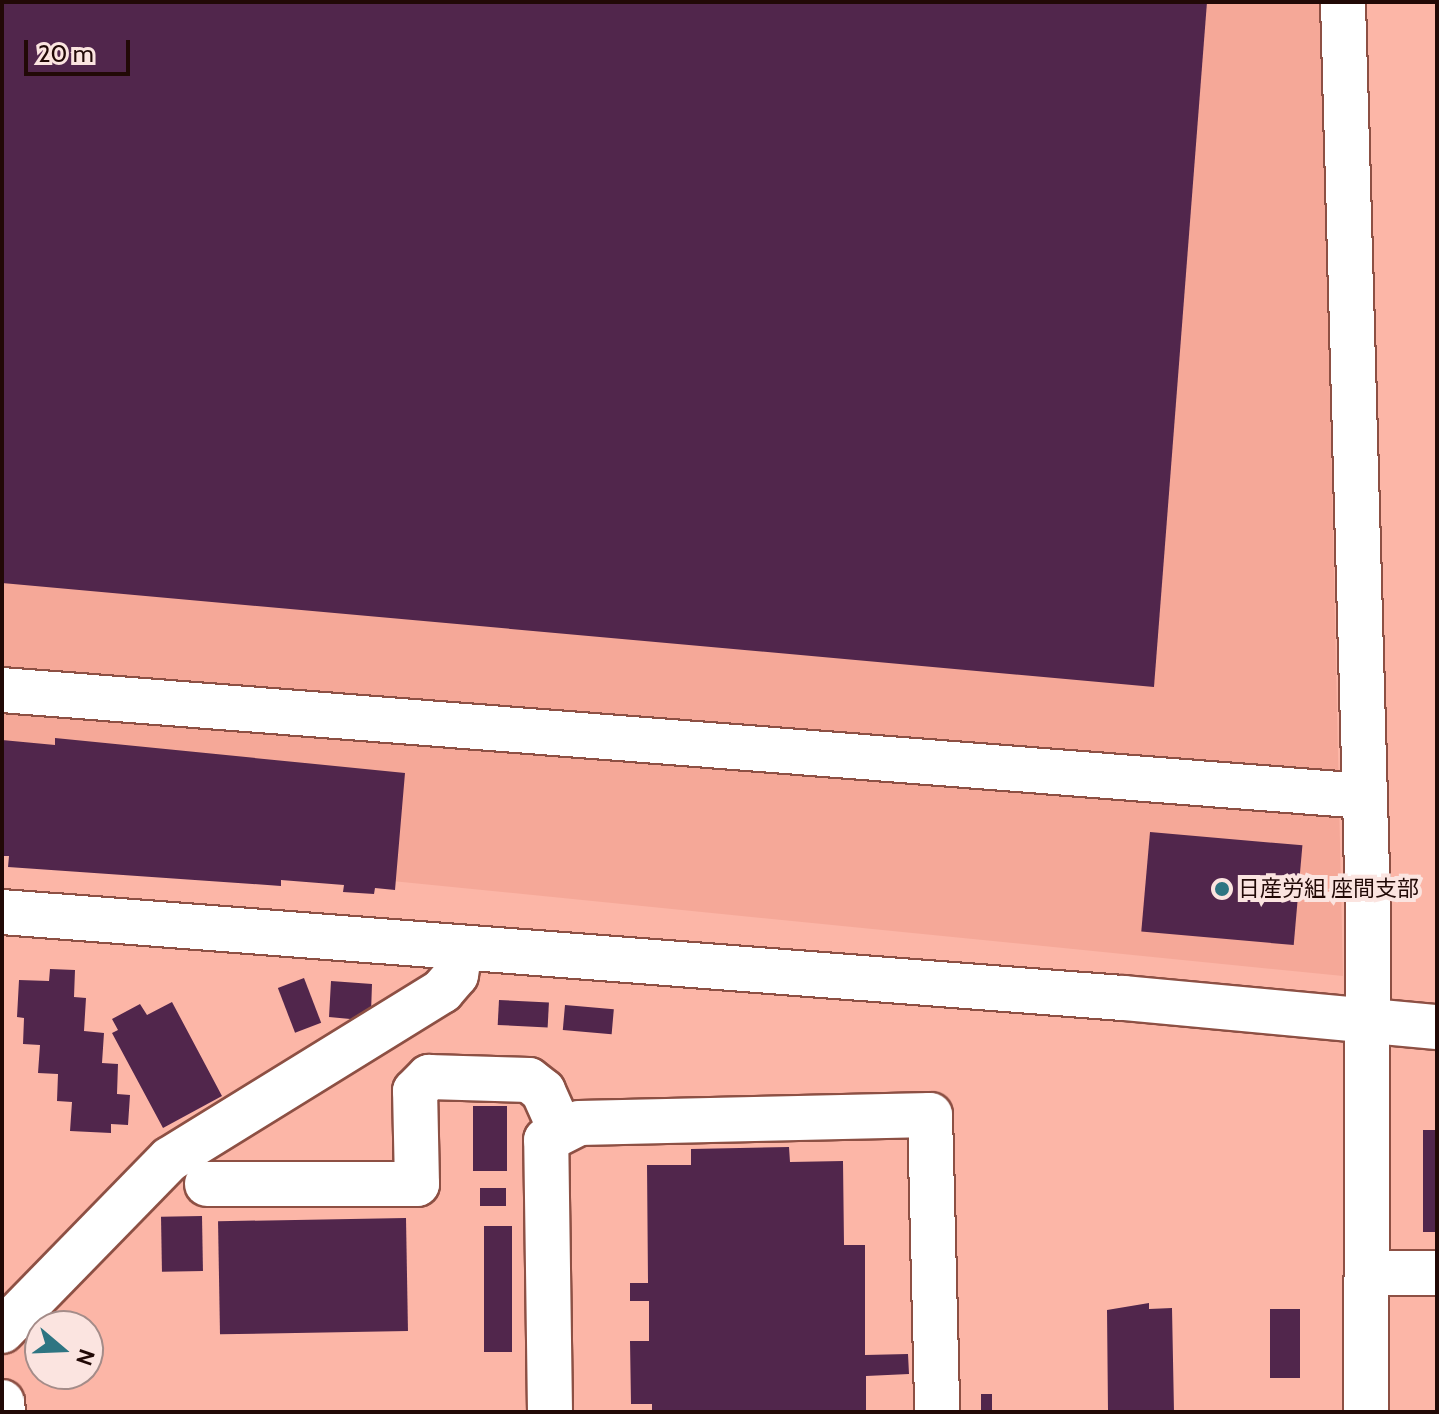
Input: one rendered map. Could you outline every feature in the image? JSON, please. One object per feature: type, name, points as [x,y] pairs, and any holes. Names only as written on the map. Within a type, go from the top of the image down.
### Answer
[{"type":"street","points":[[1343,2],[1370,1021],[1366,1412]]},
{"type":"street","points":[[2,690],[1365,796]]},
{"type":"street","points":[[2,912],[1123,998],[1437,1027]]},
{"type":"street","points":[[2,1331],[170,1159],[442,991],[456,975],[460,949]]},
{"type":"street","points":[[207,1184],[417,1184],[415,1091],[429,1077],[529,1080],[543,1091],[560,1129]]},
{"type":"street","points":[[550,1412],[546,1140],[560,1129],[579,1123],[930,1115],[937,1412]]},
{"type":"street","points":[[1368,1273],[1437,1273]]},
{"type":"street","points":[[2,1402],[3,1412]]},
{"type":"shaded area","points":[[2,2],[1321,2],[1343,976],[2,842]]},
{"type":"building","points":[[2,2],[1207,2],[1154,687],[2,583]]},
{"type":"building","points":[[55,738],[405,773],[395,890],[375,888],[374,894],[343,892],[344,885],[281,880],[281,886],[8,867],[9,856],[2,856],[2,740],[55,745]]},
{"type":"building","name":"日産労組 座間支部","points":[[1150,832],[1302,845],[1294,945],[1141,932]]},
{"type":"building","points":[[50,969],[75,970],[74,997],[86,998],[84,1031],[104,1033],[102,1063],[118,1064],[117,1094],[130,1095],[128,1125],[111,1124],[111,1133],[70,1131],[72,1102],[57,1101],[58,1074],[38,1073],[40,1045],[23,1044],[24,1018],[17,1017],[19,980],[49,981]]},
{"type":"building","points":[[304,978],[321,1023],[295,1033],[278,988]]},
{"type":"building","points":[[331,981],[372,984],[371,1013],[361,1012],[361,1020],[329,1017]]},
{"type":"building","points":[[499,1000],[549,1003],[548,1028],[498,1025]]},
{"type":"building","points":[[172,1002],[222,1096],[163,1128],[112,1033],[118,1030],[112,1019],[140,1004],[147,1015]]},
{"type":"building","points":[[565,1005],[614,1009],[612,1034],[563,1030]]},
{"type":"building","points":[[473,1106],[507,1106],[507,1171],[473,1171]]},
{"type":"building","points":[[1423,1130],[1437,1130],[1437,1232],[1423,1232]]},
{"type":"building","points":[[789,1147],[790,1162],[843,1161],[844,1245],[865,1245],[865,1355],[908,1354],[909,1374],[866,1376],[866,1412],[652,1412],[652,1404],[631,1404],[630,1341],[649,1341],[649,1301],[630,1301],[630,1283],[648,1283],[647,1165],[691,1165],[691,1149]]},
{"type":"building","points":[[480,1188],[506,1188],[506,1206],[480,1206]]},
{"type":"building","points":[[202,1216],[203,1271],[162,1272],[161,1217]]},
{"type":"building","points":[[406,1218],[408,1331],[220,1334],[218,1221]]},
{"type":"building","points":[[484,1226],[512,1226],[512,1352],[484,1352]]},
{"type":"building","points":[[1149,1303],[1149,1309],[1172,1308],[1174,1412],[1108,1412],[1107,1310]]},
{"type":"building","points":[[1270,1309],[1300,1309],[1300,1378],[1270,1378]]},
{"type":"building","points":[[981,1394],[992,1394],[992,1412],[981,1412]]},
{"type":"place","name":"日産労組 座間支部","points":[[1222,889]]}]
